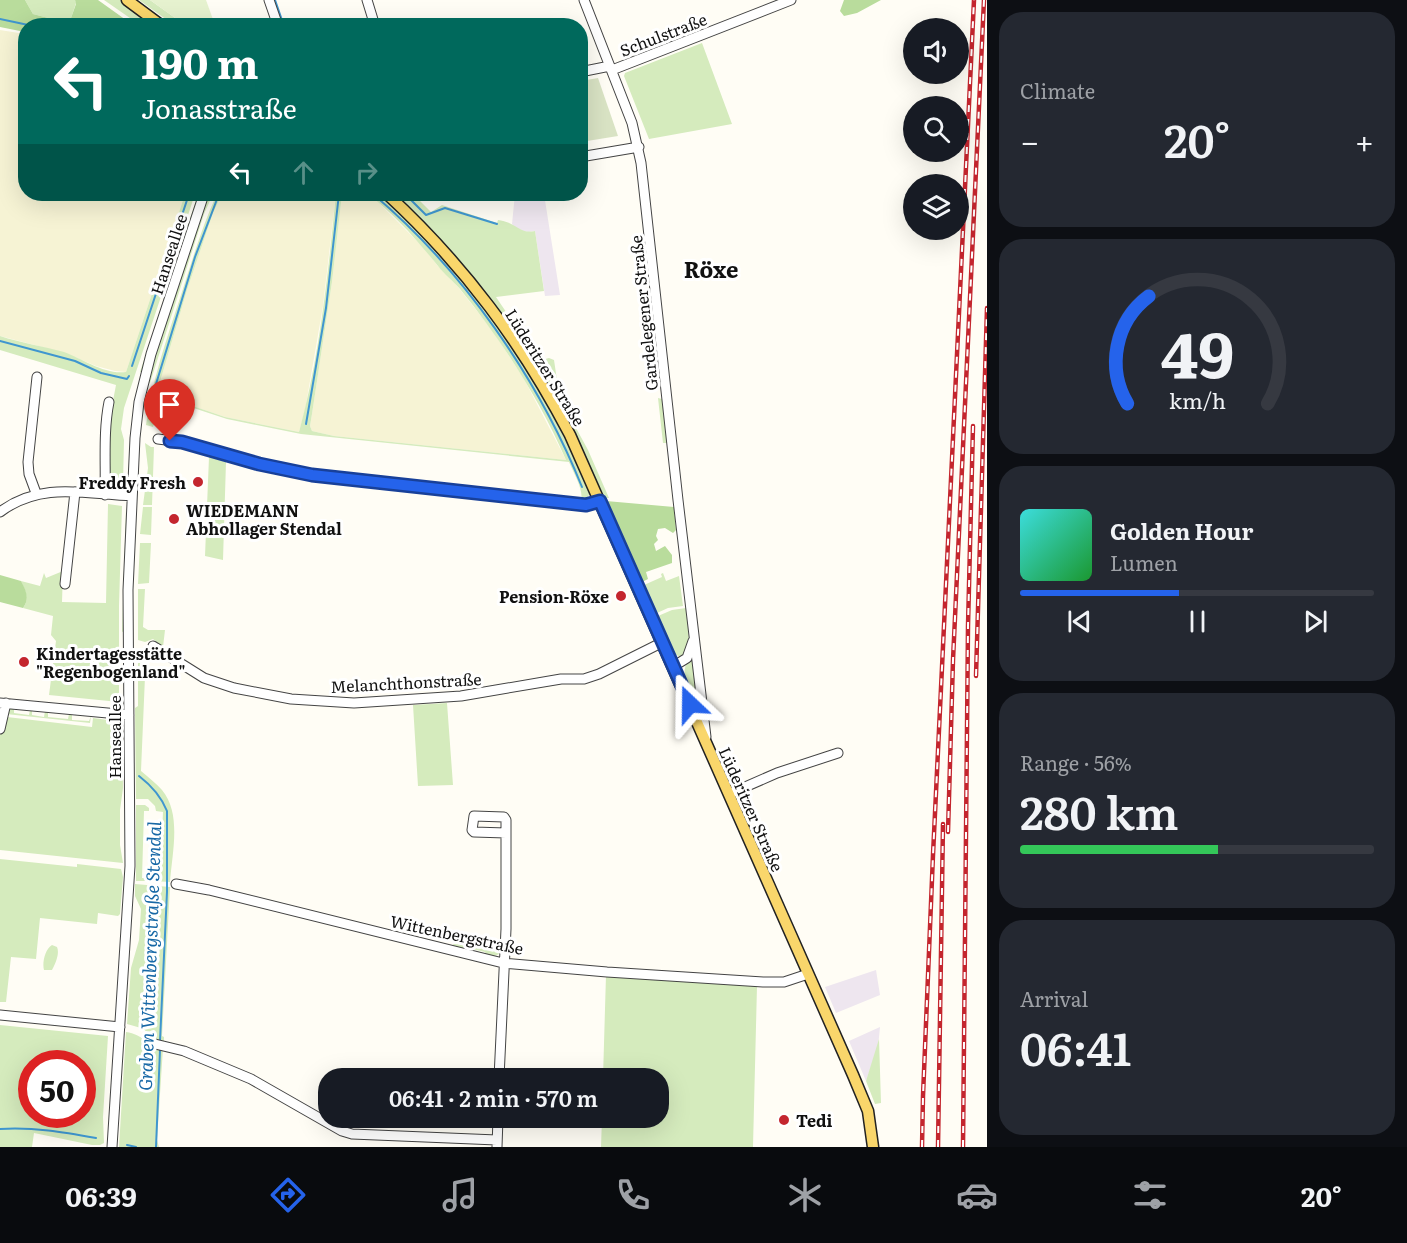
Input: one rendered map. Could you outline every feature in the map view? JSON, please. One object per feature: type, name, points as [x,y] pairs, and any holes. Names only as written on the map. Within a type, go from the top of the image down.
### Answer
[{"type":"main road","points":[[127,0],[151,18]]},
{"type":"main road","name":"Lüderitzer Straße","points":[[395,201],[416,220],[475,285],[510,333],[558,413],[674,666],[864,1099],[871,1122],[873,1147]]},
{"type":"street","points":[[269,0],[275,18]]},
{"type":"street","points":[[366,0],[372,18]]},
{"type":"street","name":"Gardelegener Straße","points":[[584,0],[632,123],[639,147],[706,741]]},
{"type":"street","name":"Schulstraße","points":[[588,71],[611,68],[792,0]]},
{"type":"street","points":[[588,156],[639,147]]},
{"type":"street","name":"Hanseallee","points":[[112,1147],[130,866],[128,590],[135,438],[142,390],[151,354],[202,201]]},
{"type":"street","points":[[36,493],[29,474],[28,462],[37,377]]},
{"type":"street","points":[[105,495],[107,447],[105,424],[109,402]]},
{"type":"street","points":[[158,439],[182,442],[250,462],[312,475],[586,505],[600,501]]},
{"type":"street","points":[[0,512],[36,493],[54,491],[132,496]]},
{"type":"street","points":[[65,584],[75,492]]},
{"type":"street","name":"Gardelegener Straße","points":[[674,666],[687,658],[694,632]]},
{"type":"street","name":"Melanchthonstraße","points":[[153,646],[196,675],[234,688],[291,699],[354,703],[461,696],[561,679],[584,679],[599,674],[663,642]]},
{"type":"street","points":[[0,729],[3,703],[129,716]]},
{"type":"street","points":[[729,794],[777,773],[838,753]]},
{"type":"street","points":[[499,1068],[506,929],[506,832]]},
{"type":"street","name":"Wittenbergstraße","points":[[176,884],[209,890],[503,963],[763,982],[784,982],[808,974]]},
{"type":"street","points":[[0,1015],[120,1027]]},
{"type":"street","points":[[159,1045],[197,1056],[251,1079],[342,1131],[352,1134],[497,1143],[498,1128]]},
{"type":"shaded area","points":[[0,30],[18,33],[18,201],[183,201],[126,372],[96,366],[65,353],[0,336]]},
{"type":"shaded area","points":[[219,201],[335,201],[323,306],[299,432],[225,417],[157,392],[187,290]]},
{"type":"shaded area","points":[[341,201],[377,201],[424,248],[492,330],[524,379],[566,460],[334,436],[312,431],[310,426],[332,282]]},
{"type":"shaded area","points":[[514,201],[545,201],[560,295],[545,296],[535,231],[517,230],[512,224]]},
{"type":"shaded area","points":[[876,970],[880,995],[836,1013],[825,987]]},
{"type":"shaded area","points":[[880,1027],[878,1047],[866,1081],[849,1041]]},
{"type":"green space","points":[[0,0],[25,0],[33,14],[48,18],[18,18],[18,31],[0,27]]},
{"type":"green space","points":[[25,0],[75,0],[76,3],[71,18],[48,18],[33,14]]},
{"type":"green space","points":[[75,0],[98,0],[123,18],[71,18],[76,4]]},
{"type":"green space","points":[[104,0],[120,0],[144,18],[130,18]]},
{"type":"green space","points":[[139,0],[150,0],[175,18],[164,18]]},
{"type":"green space","points":[[150,0],[206,0],[212,18],[175,18]]},
{"type":"green space","points":[[844,0],[881,0],[857,13],[844,16],[840,11]]},
{"type":"green space","points":[[702,43],[732,124],[649,139],[624,76],[625,73]]},
{"type":"green space","points":[[598,78],[618,136],[588,141],[588,80]]},
{"type":"green space","points":[[183,201],[193,201],[124,408],[121,429],[124,440],[123,484],[109,485],[108,427],[116,385],[0,350],[0,336],[64,352],[110,371],[126,372]]},
{"type":"green space","points":[[196,201],[198,201],[142,372],[140,372]]},
{"type":"green space","points":[[207,201],[210,201],[150,383],[148,382],[153,362]]},
{"type":"green space","points":[[214,201],[219,201],[187,290],[158,394],[225,417],[299,432],[318,344],[335,201],[341,201],[332,282],[310,426],[312,431],[334,436],[566,460],[532,392],[490,329],[460,289],[414,237],[376,201],[387,201],[444,258],[501,331],[526,370],[571,451],[590,492],[588,497],[581,501],[580,487],[569,462],[301,434],[227,419],[163,398],[153,427],[146,425],[165,343]]},
{"type":"green space","points":[[402,201],[420,201],[431,212],[442,205],[497,223],[498,220],[510,223],[525,231],[535,231],[544,291],[496,297],[515,325],[511,327],[459,261]]},
{"type":"green space","points":[[549,358],[554,360],[557,380],[551,382],[588,450],[609,498],[605,498],[536,365],[538,361]]},
{"type":"green space","points":[[658,398],[662,399],[667,443],[663,443]]},
{"type":"green space","points":[[145,443],[154,447],[152,505],[143,505],[148,468]]},
{"type":"green space","points":[[209,457],[226,462],[223,560],[205,556]]},
{"type":"green space","points":[[606,501],[674,507],[676,530],[673,533],[665,528],[658,529],[656,536],[658,540],[654,544],[656,551],[665,546],[672,555],[672,563],[646,572],[648,579],[642,582]]},
{"type":"green space","points":[[108,504],[122,506],[119,702],[49,695],[56,641],[51,635],[53,616],[23,608],[26,598],[21,581],[40,586],[44,573],[46,578],[63,571],[62,602],[106,603]]},
{"type":"green space","points":[[143,507],[152,507],[151,535],[140,534]]},
{"type":"green space","points":[[126,508],[124,631],[122,632]]},
{"type":"green space","points":[[140,543],[151,543],[149,583],[138,584]]},
{"type":"green space","points":[[663,573],[666,581],[679,576],[683,606],[668,608],[657,613],[644,585],[662,577]]},
{"type":"green space","points":[[0,575],[21,581],[27,598],[23,608],[0,602]]},
{"type":"green space","points":[[138,589],[145,589],[143,627],[148,630],[165,630],[163,647],[153,639],[145,642],[138,640]]},
{"type":"green space","points":[[686,608],[689,639],[683,656],[680,657],[675,654],[658,616],[672,610]]},
{"type":"green space","points":[[146,653],[141,771],[162,790],[172,810],[174,846],[170,882],[152,881],[152,878],[160,878],[163,812],[156,811],[155,806],[148,799],[136,799],[135,708],[138,706],[138,661]]},
{"type":"green space","points":[[690,656],[693,656],[698,701],[695,700],[685,678],[685,668]]},
{"type":"green space","points":[[447,703],[453,785],[418,786],[413,705]]},
{"type":"green space","points":[[11,707],[14,708],[14,713],[29,715],[32,710],[32,715],[44,717],[45,711],[48,712],[48,717],[68,719],[69,714],[72,714],[72,720],[89,721],[91,716],[90,723],[6,714]]},
{"type":"green space","points":[[7,717],[92,727],[93,718],[115,721],[122,726],[123,788],[120,810],[120,845],[123,863],[0,850],[0,732]]},
{"type":"green space","points":[[136,805],[145,805],[149,808],[149,811],[144,811],[142,878],[148,878],[147,881],[136,881]]},
{"type":"green space","points":[[0,859],[121,869],[123,877],[118,916],[98,913],[97,924],[40,918],[36,959],[11,957],[6,1002],[0,1002]]},
{"type":"green space","points":[[135,884],[170,887],[162,1036],[164,1042],[156,1042],[147,1032],[127,1024],[131,968],[139,940],[141,909],[135,896]]},
{"type":"green space","points":[[453,944],[501,947],[501,950],[495,956],[489,956],[485,952],[454,947]]},
{"type":"green space","points":[[52,945],[57,947],[57,959],[52,970],[44,970],[45,956]]},
{"type":"green space","points":[[606,975],[757,986],[753,1147],[601,1147],[602,1128],[669,1128],[669,1068],[603,1068]]},
{"type":"green space","points":[[0,1025],[108,1036],[103,1117],[104,1143],[92,1145],[34,1133],[32,1147],[0,1147]]},
{"type":"green space","points":[[126,1032],[163,1048],[157,1140],[159,1147],[119,1147]]},
{"type":"green space","points":[[879,1039],[881,1103],[875,1104],[866,1081]]},
{"type":"waterway","points":[[275,0],[281,18]]},
{"type":"waterway","points":[[0,19],[18,23]]},
{"type":"waterway","points":[[132,366],[187,201]]},
{"type":"waterway","points":[[156,384],[195,257],[216,201]]},
{"type":"waterway","points":[[306,424],[326,308],[338,201]]},
{"type":"waterway","points":[[381,201],[437,257],[495,328],[543,406],[582,487]]},
{"type":"waterway","points":[[412,201],[426,215],[445,208],[497,224]]},
{"type":"waterway","points":[[0,341],[75,361],[101,373],[127,379],[129,376]]},
{"type":"waterway","name":"Graben Wittenbergstraße Stendal","points":[[139,776],[156,792],[167,811],[167,892],[160,1041]]},
{"type":"waterway","name":"Graben Wittenbergstraße Stendal","points":[[156,1147],[160,1050]]},
{"type":"waterway","points":[[0,1129],[37,1129],[96,1138]]},
{"type":"waterway","points":[[127,1145],[136,1147]]},
{"type":"railway","points":[[922,1147],[933,855],[974,0]]},
{"type":"railway","points":[[948,832],[953,660],[984,0]]},
{"type":"railway","points":[[976,676],[987,308]]},
{"type":"railway","points":[[963,1147],[968,626],[973,426]]},
{"type":"railway","points":[[938,1147],[943,824]]},
{"type":"place","name":"Freddy Fresh","points":[[198,482]]},
{"type":"place","name":"WIEDEMANN Abhollager Stendal","points":[[174,519]]},
{"type":"place","name":"Pension-Röxe","points":[[621,596]]},
{"type":"place","name":"Kindertagesstätte \"Regenbogenland\"","points":[[24,662]]},
{"type":"place","name":"Tedi","points":[[784,1120]]},
{"type":"district","name":"Röxe","points":[[711,268]]},
{"type":"route","points":[[170,441],[182,442],[259,464],[312,475],[586,505],[600,501],[690,704]]}]
